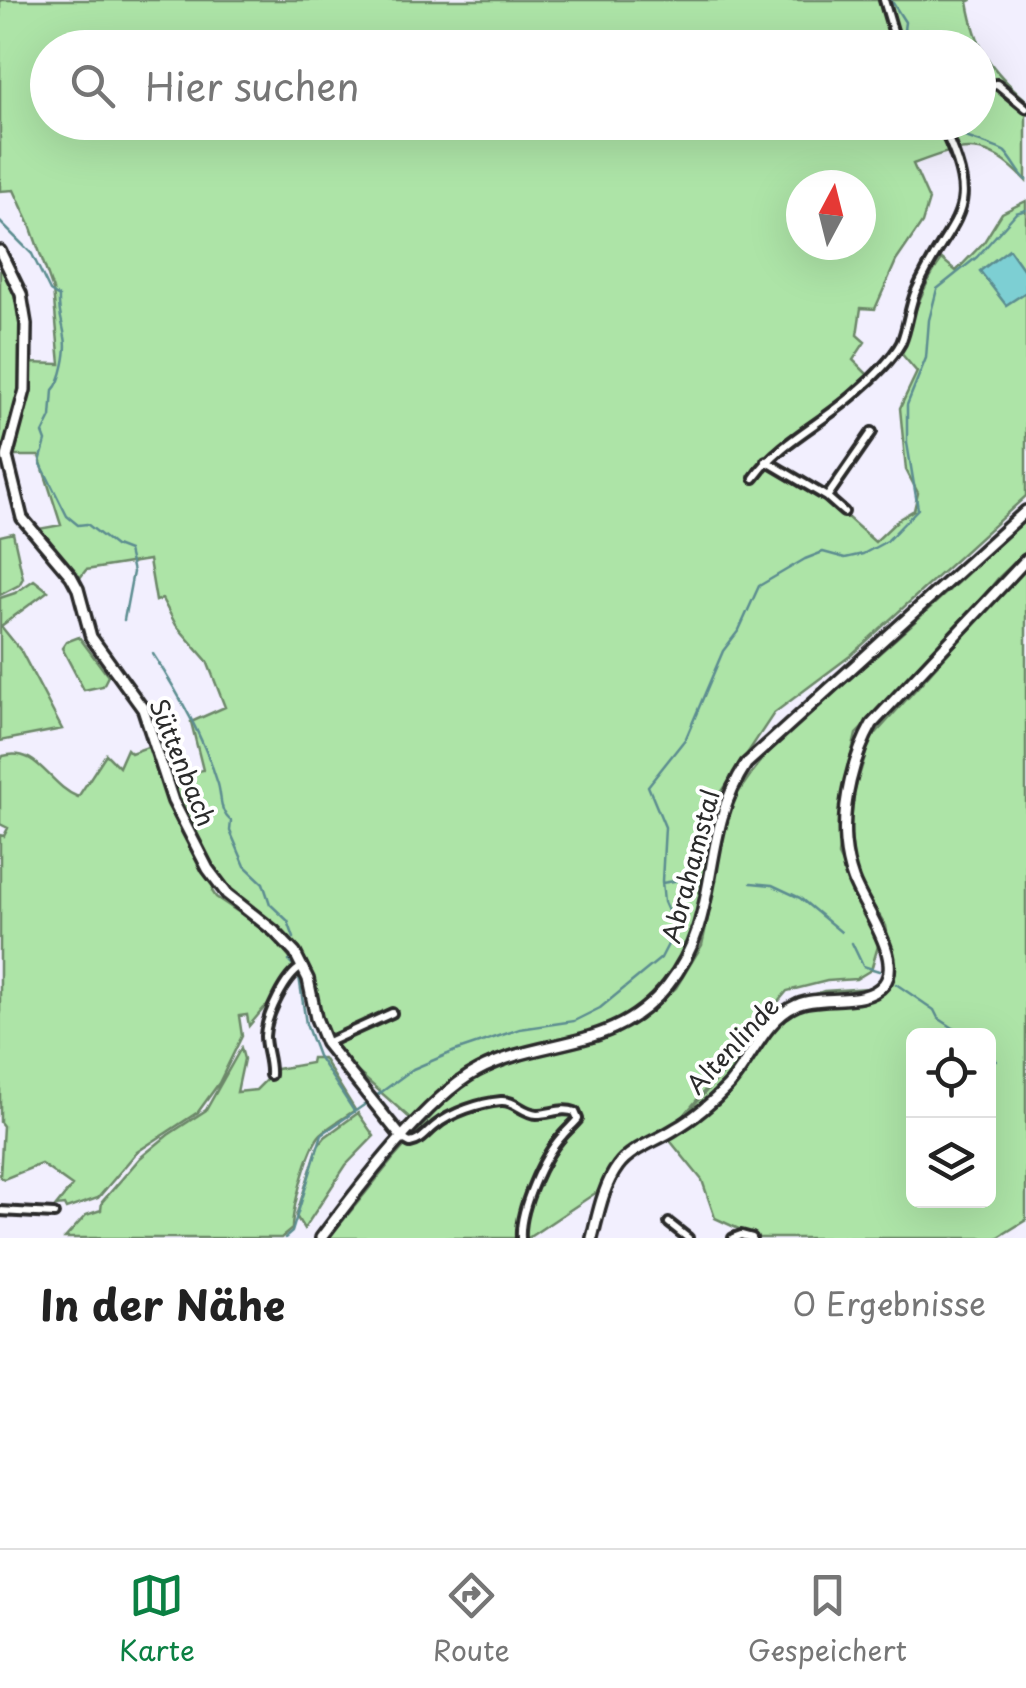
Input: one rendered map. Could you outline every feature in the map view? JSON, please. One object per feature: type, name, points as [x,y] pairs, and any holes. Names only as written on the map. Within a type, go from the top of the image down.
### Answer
[{"type":"street","points":[[884,0],[893,30]]},
{"type":"street","points":[[996,84],[1026,108]]},
{"type":"street","points":[[754,478],[766,461],[860,390],[900,344],[916,290],[962,211],[963,192],[949,140]]},
{"type":"street","name":"Süttenbach","points":[[0,251],[23,302],[28,339],[25,390],[7,454],[20,513],[70,576],[80,595],[91,637],[145,713],[173,801],[208,869],[227,894],[284,940],[303,966],[326,1043],[403,1138]]},
{"type":"street","points":[[827,497],[872,432]]},
{"type":"street","points":[[766,461],[827,497],[844,512]]},
{"type":"street","name":"Abrahamstal","points":[[321,1238],[403,1138],[447,1092],[478,1070],[513,1056],[602,1034],[629,1020],[656,998],[691,951],[708,893],[722,808],[738,775],[763,747],[1026,511]]},
{"type":"street","name":"Altenlinde","points":[[592,1238],[618,1165],[679,1128],[728,1086],[776,1019],[797,1005],[867,996],[883,986],[889,973],[888,955],[852,878],[845,840],[848,794],[861,744],[872,724],[1026,560]]},
{"type":"street","points":[[270,1075],[265,1036],[270,1017],[293,972],[303,966]]},
{"type":"street","points":[[326,1043],[392,1013]]},
{"type":"street","points":[[403,1138],[410,1143],[418,1142],[447,1118],[498,1101],[508,1100],[528,1113],[576,1112],[578,1119],[553,1150],[528,1200],[521,1238]]},
{"type":"street","points":[[0,1211],[54,1214]]},
{"type":"street","points":[[669,1223],[688,1238]]},
{"type":"street","points":[[733,1238],[752,1238]]},
{"type":"green space","points":[[0,0],[972,0],[968,2],[975,30],[30,30],[30,140],[996,140],[996,69],[1026,100],[1026,181],[998,158],[973,149],[913,164],[929,200],[922,223],[896,261],[875,309],[861,308],[857,335],[865,342],[853,360],[871,378],[767,460],[818,491],[875,542],[914,510],[918,493],[906,470],[900,408],[917,372],[900,352],[923,292],[942,259],[956,271],[984,242],[1002,213],[1026,201],[1026,496],[850,656],[774,713],[719,796],[734,800],[780,740],[1026,519],[1026,552],[999,577],[947,641],[856,734],[843,790],[838,856],[880,939],[871,970],[856,979],[787,991],[681,1119],[785,1005],[824,991],[869,988],[894,972],[886,926],[856,877],[849,838],[854,793],[870,740],[1026,567],[1026,1220],[997,1238],[758,1238],[715,1218],[702,1180],[667,1137],[616,1171],[608,1172],[600,1190],[528,1238],[329,1238],[393,1159],[445,1101],[473,1077],[508,1062],[600,1041],[640,1019],[676,988],[702,945],[712,899],[704,896],[693,935],[675,970],[638,1008],[593,1032],[501,1053],[478,1063],[411,1119],[343,1059],[320,1022],[305,968],[217,880],[166,777],[203,770],[191,722],[225,707],[207,661],[176,625],[162,599],[156,601],[149,560],[86,570],[76,583],[33,530],[61,525],[39,456],[9,456],[28,363],[60,364],[53,290],[14,190],[0,191]]},
{"type":"green space","points":[[0,260],[18,311],[22,360],[15,408],[0,460]]},
{"type":"green space","points":[[13,533],[23,578],[19,585],[0,595],[0,536]]},
{"type":"green space","points":[[34,580],[48,591],[1,626],[21,651],[62,729],[0,741],[0,598]]},
{"type":"green space","points":[[79,637],[108,676],[103,686],[84,690],[62,648]]},
{"type":"green space","points":[[150,746],[184,833],[214,885],[212,891],[268,932],[296,966],[275,1002],[264,1008],[249,1026],[247,1015],[239,1016],[242,1036],[219,1083],[198,1112],[137,1152],[98,1198],[66,1209],[64,1205],[56,1206],[72,1186],[41,1164],[4,1179],[0,1177],[0,835],[4,836],[8,828],[0,824],[0,762],[3,756],[25,756],[78,797],[106,754],[119,767],[127,749],[131,753]]},
{"type":"green space","points":[[241,1048],[244,1059],[237,1092],[256,1090],[277,1069],[323,1058],[355,1110],[316,1141],[302,1179],[292,1229],[281,1238],[65,1238],[86,1215],[101,1210],[102,1202],[140,1158],[206,1110]]},
{"type":"green space","points":[[358,1113],[374,1136],[346,1165],[304,1229],[296,1216],[318,1146]]},
{"type":"water","points":[[1009,249],[1026,273],[1026,292],[1006,305],[980,271]]},
{"type":"waterway","points":[[891,0],[905,22],[904,30]]},
{"type":"waterway","points":[[924,30],[928,30]]},
{"type":"waterway","points":[[974,140],[1005,152],[1026,180]]},
{"type":"waterway","points":[[376,1096],[413,1069],[455,1051],[520,1029],[574,1021],[600,1008],[661,958],[676,929],[664,902],[665,827],[648,786],[686,738],[723,651],[739,630],[759,586],[823,552],[845,558],[863,554],[887,541],[918,509],[907,443],[907,405],[926,358],[929,320],[937,289],[977,257],[1016,213],[1026,210]]},
{"type":"waterway","points":[[0,222],[32,254],[50,291],[59,297],[65,357],[53,390],[40,462],[67,516],[78,525],[87,524],[128,551],[133,572],[124,620]]},
{"type":"waterway","points":[[153,654],[206,750],[223,809],[231,821],[230,831],[245,866],[263,883],[270,904],[288,921],[294,938]]},
{"type":"waterway","points":[[662,883],[698,877]]},
{"type":"waterway","points":[[751,883],[772,885],[800,898],[841,932]]},
{"type":"waterway","points":[[852,943],[863,966],[879,971]]},
{"type":"waterway","points":[[289,961],[292,964]]},
{"type":"waterway","points":[[299,976],[306,1024],[318,1056],[354,1111]]},
{"type":"waterway","points":[[896,984],[953,1028]]},
{"type":"waterway","points":[[285,1238],[292,1232],[322,1134],[367,1103]]}]
